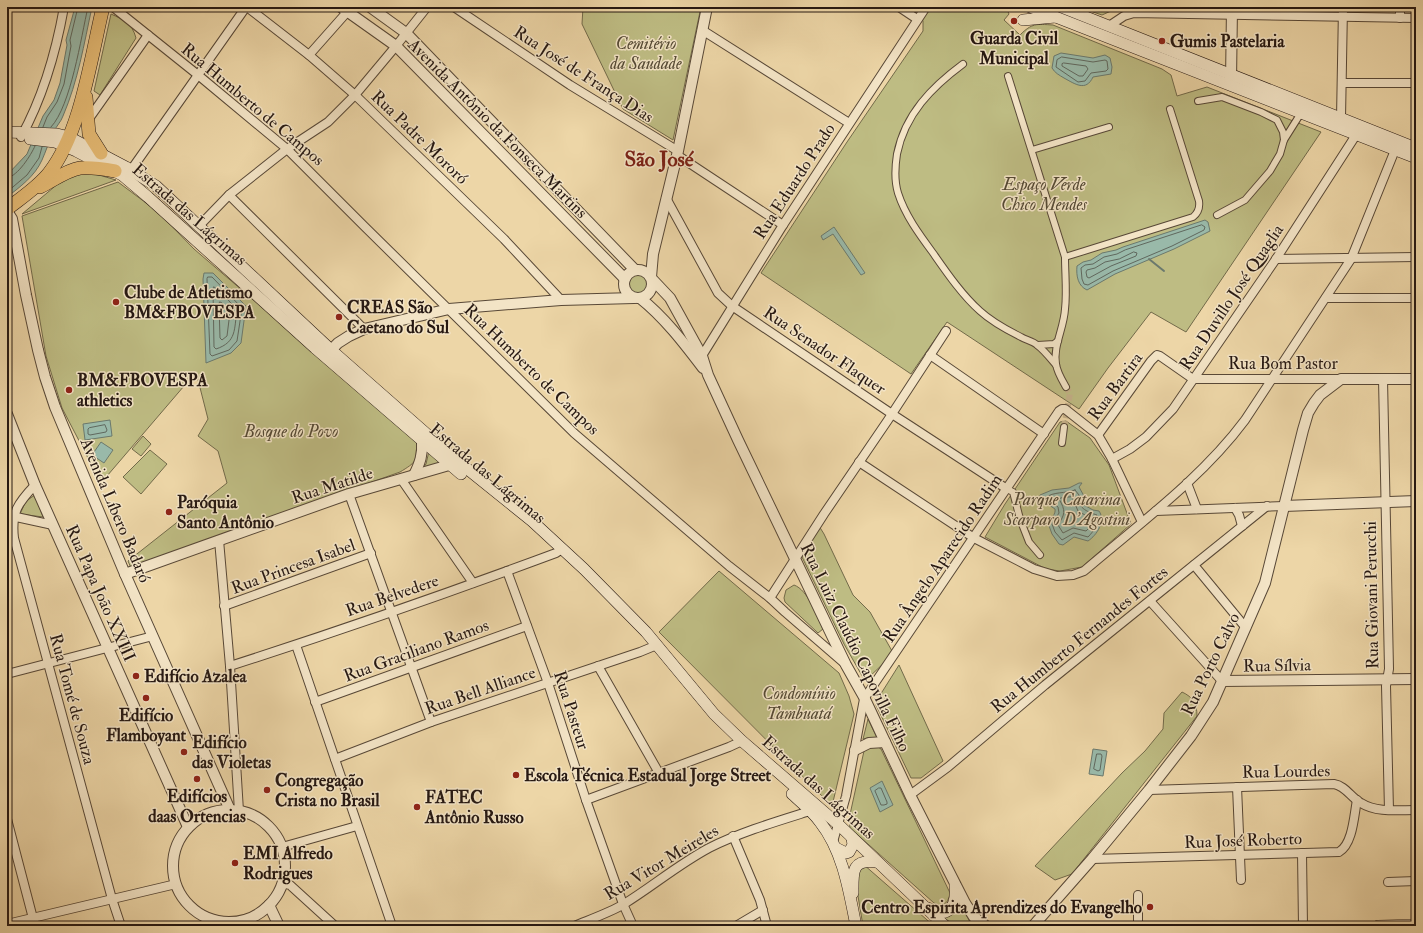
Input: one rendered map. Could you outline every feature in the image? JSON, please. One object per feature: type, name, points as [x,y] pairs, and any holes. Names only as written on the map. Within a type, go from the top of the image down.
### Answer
[{"type":"main road","points":[[7,210],[49,173],[61,154],[61,139],[80,108],[103,7]]},
{"type":"main road","points":[[1030,7],[1059,12],[1109,26],[1301,113],[1416,158]]},
{"type":"main road","points":[[1024,20],[1059,12],[1231,80],[1341,118],[1416,148]]},
{"type":"main road","points":[[85,85],[88,120],[92,140],[101,153]]},
{"type":"main road","name":"Estrada das Lágrimas","points":[[20,134],[61,139],[101,153],[156,186],[200,226],[328,353],[422,441],[532,521],[559,551],[611,595],[706,714],[839,825],[945,926]]},
{"type":"main road","name":"Estrada das Lágrimas","points":[[61,139],[122,175],[148,196],[454,463]]},
{"type":"main road","points":[[24,196],[75,170],[82,168],[115,171]]},
{"type":"main road","name":"Estrada das Lágrimas","points":[[739,743],[820,822],[834,845],[852,903],[856,926]]},
{"type":"main road","points":[[834,845],[842,852],[850,852],[853,845],[852,838]]},
{"type":"main road","points":[[852,903],[854,869],[858,864],[864,861],[877,862]]},
{"type":"main road","points":[[924,906],[939,912],[951,908],[955,904],[955,885]]},
{"type":"main road","points":[[1378,926],[1416,925]]},
{"type":"street","points":[[20,134],[39,99],[52,62],[64,7]]},
{"type":"street","name":"Rua Humberto de Campos","points":[[113,7],[287,149],[574,433],[729,566],[770,598],[846,665]]},
{"type":"street","points":[[131,170],[246,7]]},
{"type":"street","name":"Rua Padre Mororó","points":[[246,7],[355,94],[504,239],[561,300]]},
{"type":"street","name":"Avenida Antônio da Fonseca Martins","points":[[370,7],[406,33],[637,270]]},
{"type":"street","points":[[200,226],[229,195],[287,149],[328,122],[355,94],[427,7]]},
{"type":"street","name":"Rua José de França Dias","points":[[454,7],[570,85],[678,153],[783,225]]},
{"type":"street","points":[[328,353],[349,336],[364,329],[449,309],[561,300],[637,298],[647,295],[650,291],[652,278],[653,254],[678,153],[707,7]]},
{"type":"street","points":[[899,7],[917,19]]},
{"type":"street","name":"Rua Eduardo Prado","points":[[700,359],[783,225],[926,7]]},
{"type":"street","points":[[1341,118],[1343,83],[1343,7]]},
{"type":"street","points":[[1400,7],[1400,18]]},
{"type":"street","points":[[309,56],[344,9]]},
{"type":"street","name":"Avenida Antônio da Fonseca Martins","points":[[344,9],[396,46],[624,281]]},
{"type":"street","points":[[1231,80],[1232,11]]},
{"type":"street","points":[[1109,26],[1124,16],[1134,13],[1232,11],[1416,18]]},
{"type":"street","points":[[702,30],[849,123]]},
{"type":"street","points":[[88,120],[148,36]]},
{"type":"street","points":[[963,64],[923,99],[907,124],[898,148],[896,160],[895,178],[898,192],[908,216],[930,249],[950,277],[979,311],[1000,325],[1038,345],[1056,365],[1066,387]]},
{"type":"street","points":[[1008,76],[1065,257],[1064,320],[1058,341],[1056,365]]},
{"type":"street","points":[[1343,83],[1416,83]]},
{"type":"street","points":[[1198,101],[1222,96],[1261,112],[1277,120],[1283,132],[1284,140]]},
{"type":"street","points":[[1065,257],[1193,217],[1197,214],[1199,201],[1170,109]]},
{"type":"street","points":[[1217,214],[1245,200],[1270,171],[1280,154],[1284,140],[1301,113]]},
{"type":"street","points":[[1032,150],[1109,127]]},
{"type":"street","name":"Rua Duvillo José Quaglia","points":[[1112,459],[1130,450],[1146,437],[1172,409],[1276,259],[1356,134]]},
{"type":"street","points":[[859,462],[974,538],[1034,569],[1057,576],[1073,575],[1084,571],[1156,511],[1211,461],[1231,440],[1351,259],[1395,150]]},
{"type":"street","points":[[229,195],[364,329]]},
{"type":"street","name":"Rua Senador Flaquer","points":[[666,198],[718,293],[732,306],[892,414],[1007,489]]},
{"type":"street","name":"Avenida Líbero Badaró","points":[[7,210],[12,219],[26,295],[45,377],[55,407],[125,574],[234,810]]},
{"type":"street","points":[[593,299],[609,295],[624,281],[628,274],[645,265],[653,254]]},
{"type":"street","points":[[1276,259],[1416,257]]},
{"type":"street","points":[[637,270],[645,271],[652,278]]},
{"type":"street","name":"Rua Luiz Claúdio Capovilla Filho","points":[[652,278],[670,298],[689,331],[700,359],[795,559],[955,885],[972,913],[979,922],[986,926]]},
{"type":"street","points":[[624,281],[626,291],[629,295],[637,298]]},
{"type":"street","name":"Rua Luiz Claúdio Capovilla Filho","points":[[637,298],[648,304],[680,340],[700,359]]},
{"type":"street","points":[[1326,298],[1416,298]]},
{"type":"street","points":[[680,340],[689,331]]},
{"type":"street","points":[[770,598],[946,331]]},
{"type":"street","points":[[1038,345],[1054,344],[1058,341]]},
{"type":"street","points":[[930,355],[1044,434]]},
{"type":"street","name":"Rua Bartira","points":[[1098,435],[1151,361],[1157,355],[1194,379]]},
{"type":"street","name":"Rua Bom Pastor","points":[[1194,379],[1416,379]]},
{"type":"street","name":"Rua Porto Calvo","points":[[1033,926],[1092,859],[1149,790],[1202,720],[1213,702],[1265,583],[1308,413],[1320,395],[1341,379]]},
{"type":"street","name":"Rua Giovani Perucchi","points":[[1383,379],[1389,668],[1386,686],[1389,810]]},
{"type":"street","name":"Rua Ângelo Aparecido Radim","points":[[834,845],[846,796],[864,699],[1059,411],[1062,409],[1066,410],[1098,435]]},
{"type":"street","name":"Rua Papa João XXIII","points":[[7,416],[35,485],[188,827]]},
{"type":"street","points":[[1062,442],[1064,427]]},
{"type":"street","points":[[1098,435],[1112,459],[1142,522]]},
{"type":"street","points":[[414,475],[423,452],[422,441]]},
{"type":"street","name":"Rua Matilde","points":[[125,574],[349,494],[454,463]]},
{"type":"street","points":[[401,479],[473,582]]},
{"type":"street","points":[[1186,483],[1197,509]]},
{"type":"street","name":"Rua Tomé de Souza","points":[[35,485],[10,516],[14,538],[112,899],[121,926]]},
{"type":"street","points":[[1007,489],[1013,492],[1020,519],[1029,542],[1040,555]]},
{"type":"street","points":[[349,494],[371,553],[410,668],[431,722]]},
{"type":"street","points":[[1156,511],[1416,501]]},
{"type":"street","name":"Rua Humberto Fernandes Fortes","points":[[910,795],[948,767],[1045,685],[1267,506]]},
{"type":"street","points":[[1235,508],[1242,526]]},
{"type":"street","points":[[10,516],[53,525]]},
{"type":"street","points":[[219,540],[230,666],[234,810]]},
{"type":"street","name":"Rua Belvedere","points":[[230,666],[391,612],[559,551]]},
{"type":"street","name":"Rua Princesa Isabel","points":[[224,606],[371,553]]},
{"type":"street","points":[[1194,565],[1246,628]]},
{"type":"street","name":"Rua Pasteur","points":[[507,571],[548,683],[586,800],[623,904],[633,926]]},
{"type":"street","name":"Rua Sílvia","points":[[1150,601],[1222,681],[1416,679]]},
{"type":"street","name":"Rua Graciliano Ramos","points":[[315,702],[527,626]]},
{"type":"street","points":[[7,674],[153,636]]},
{"type":"street","points":[[296,645],[392,926]]},
{"type":"street","name":"Rua Bell Alliance","points":[[335,759],[431,722],[654,647]]},
{"type":"street","points":[[598,666],[659,773]]},
{"type":"street","points":[[855,750],[869,744],[885,742]]},
{"type":"street","points":[[586,800],[739,743]]},
{"type":"street","name":"Rua Lourdes","points":[[1149,790],[1334,784],[1342,786],[1357,800],[1375,809],[1416,810]]},
{"type":"street","points":[[1237,787],[1241,880]]},
{"type":"street","name":"Rua José Roberto","points":[[1092,859],[1340,852],[1343,850],[1350,837],[1357,800]]},
{"type":"street","points":[[234,810],[250,814],[260,820],[273,832],[282,847],[285,865],[282,883],[278,894],[269,905],[260,912],[246,919],[226,924],[202,915],[189,905],[180,893],[176,884],[173,865],[175,851],[180,838],[188,827],[200,818],[215,812],[234,810]]},
{"type":"street","name":"Rua Vitor Meireles","points":[[574,926],[623,904],[684,863],[733,836],[810,811]]},
{"type":"street","points":[[7,819],[35,926]]},
{"type":"street","points":[[282,847],[357,826]]},
{"type":"street","points":[[733,836],[752,880],[767,926]]},
{"type":"street","points":[[1302,853],[1303,926]]},
{"type":"street","points":[[1388,882],[1416,881]]},
{"type":"street","points":[[282,883],[290,885],[335,926]]},
{"type":"street","points":[[7,924],[176,884]]},
{"type":"street","points":[[1138,895],[1138,926]]},
{"type":"street","points":[[269,905],[278,926]]},
{"type":"street","points":[[736,926],[763,910]]},
{"type":"green space","name":"Cemitério da Saudade","points":[[583,7],[701,7],[673,140],[623,109],[582,24]]},
{"type":"green space","name":"Espaço Verde Chico Mendes","points":[[921,7],[1006,7],[1009,14],[1004,20],[1020,35],[1031,26],[1042,24],[1053,25],[1162,69],[1171,75],[1177,96],[1207,87],[1321,132],[1186,332],[1151,312],[1079,409],[947,322],[911,374],[761,273],[847,142],[923,31],[923,21],[917,12]]},
{"type":"green space","points":[[1078,7],[1120,7],[1102,15]]},
{"type":"green space","points":[[111,14],[130,25],[136,38],[100,95],[94,91]]},
{"type":"green space","points":[[80,172],[116,180],[22,214],[66,177]]},
{"type":"green space","name":"Bosque do Povo","points":[[118,182],[158,212],[194,249],[419,442],[417,457],[413,463],[400,472],[131,568],[128,561],[227,483],[218,451],[198,436],[208,419],[196,372],[101,483],[62,408],[46,356],[22,216]]},
{"type":"green space","points":[[638,273],[646,276],[649,284],[646,292],[638,295],[630,292],[627,284],[630,276]]},
{"type":"green space","name":"Parque Catarina Scarparo D'Agostini","points":[[1066,421],[1090,438],[1109,465],[1131,524],[1082,567],[1060,571],[1046,569],[985,537],[1005,504],[1060,422]]},
{"type":"green space","points":[[143,436],[151,444],[141,456],[132,449]]},
{"type":"green space","points":[[150,450],[167,464],[141,494],[123,477]]},
{"type":"green space","points":[[429,451],[442,463],[422,469],[426,464]]},
{"type":"green space","points":[[35,495],[43,517],[20,514],[26,501]]},
{"type":"green space","points":[[819,526],[853,595],[870,612],[892,651],[887,660],[865,681],[844,644],[802,557]]},
{"type":"green space","name":"Condomínio Tambuatá","points":[[719,571],[839,673],[849,696],[854,714],[832,806],[659,632]]},
{"type":"green space","points":[[794,585],[804,592],[815,611],[823,629],[818,633],[785,602],[784,598],[786,590]]},
{"type":"green space","points":[[899,665],[943,761],[921,778],[911,778],[876,705],[877,700]]},
{"type":"green space","points":[[1182,692],[1194,701],[1197,716],[1072,874],[1055,880],[1035,866],[1122,773],[1145,751],[1163,729],[1164,713]]},
{"type":"green space","points":[[868,719],[877,738],[863,739]]},
{"type":"green space","points":[[870,747],[878,747],[881,749],[950,893],[947,902],[943,905],[934,903],[850,828],[849,819],[864,751]]},
{"type":"green space","points":[[863,864],[934,926],[863,926],[854,872]]},
{"type":"green space","points":[[961,905],[971,924],[954,924],[942,917],[953,913]]},
{"type":"water","points":[[75,7],[92,7],[80,62],[68,103],[39,166],[27,181],[7,197],[7,175],[27,154],[43,116],[54,100],[60,83],[67,45],[66,40]]},
{"type":"water","points":[[1061,53],[1093,58],[1105,55],[1110,58],[1112,67],[1111,74],[1093,77],[1090,82],[1084,85],[1076,84],[1059,75],[1052,68],[1054,56]]},
{"type":"water","points":[[1205,220],[1208,222],[1210,231],[1174,249],[1115,274],[1087,290],[1082,286],[1077,277],[1077,266],[1102,253],[1116,250]]},
{"type":"water","points":[[834,227],[865,273],[861,275],[833,234],[823,240],[821,236]]},
{"type":"water","points":[[204,273],[213,273],[246,306],[241,343],[231,353],[206,363],[203,279]]},
{"type":"water","points":[[110,420],[112,436],[85,440],[83,424]]},
{"type":"water","points":[[101,442],[113,450],[104,463],[92,455]]},
{"type":"water","points":[[1082,483],[1079,487],[1084,496],[1082,499],[1084,505],[1093,510],[1099,511],[1101,515],[1102,519],[1100,528],[1088,541],[1074,537],[1063,545],[1059,544],[1052,534],[1048,523],[1054,515],[1055,509],[1042,503],[1040,495],[1052,490],[1069,488]]},
{"type":"water","points":[[1093,749],[1107,751],[1103,776],[1089,774]]},
{"type":"water","points":[[882,781],[893,805],[880,812],[870,788]]},
{"type":"waterway","points":[[1149,259],[1164,271]]},
{"type":"tunnel","points":[[1064,427],[1070,393],[1066,387]]},
{"type":"place","name":"Guarda Civil Municipal","points":[[1014,21]]},
{"type":"place","name":"Gumis Pastelaria","points":[[1162,41]]},
{"type":"place","name":"Clube de Atletismo BM&FBOVESPA","points":[[116,302]]},
{"type":"place","name":"CREAS São Caetano do Sul","points":[[339,317]]},
{"type":"place","name":"BM&FBOVESPA athletics","points":[[69,390]]},
{"type":"place","name":"Paróquia Santo Antônio","points":[[169,512]]},
{"type":"place","name":"Edifício Azalea","points":[[136,676]]},
{"type":"place","name":"Edifício Flamboyant","points":[[146,698]]},
{"type":"place","name":"Edifício das Violetas","points":[[184,752]]},
{"type":"place","name":"Escola Técnica Estadual Jorge Street","points":[[516,775]]},
{"type":"place","name":"Edifícios daas Ortencias","points":[[197,779]]},
{"type":"place","name":"Congregação Crista no Brasil","points":[[267,790]]},
{"type":"place","name":"FATEC Antônio Russo","points":[[417,807]]},
{"type":"place","name":"EMI Alfredo Rodrigues","points":[[235,863]]},
{"type":"place","name":"Centro Espirita Aprendizes do Evangelho","points":[[1150,907]]},
{"type":"district","name":"São José","points":[[659,159]]}]
